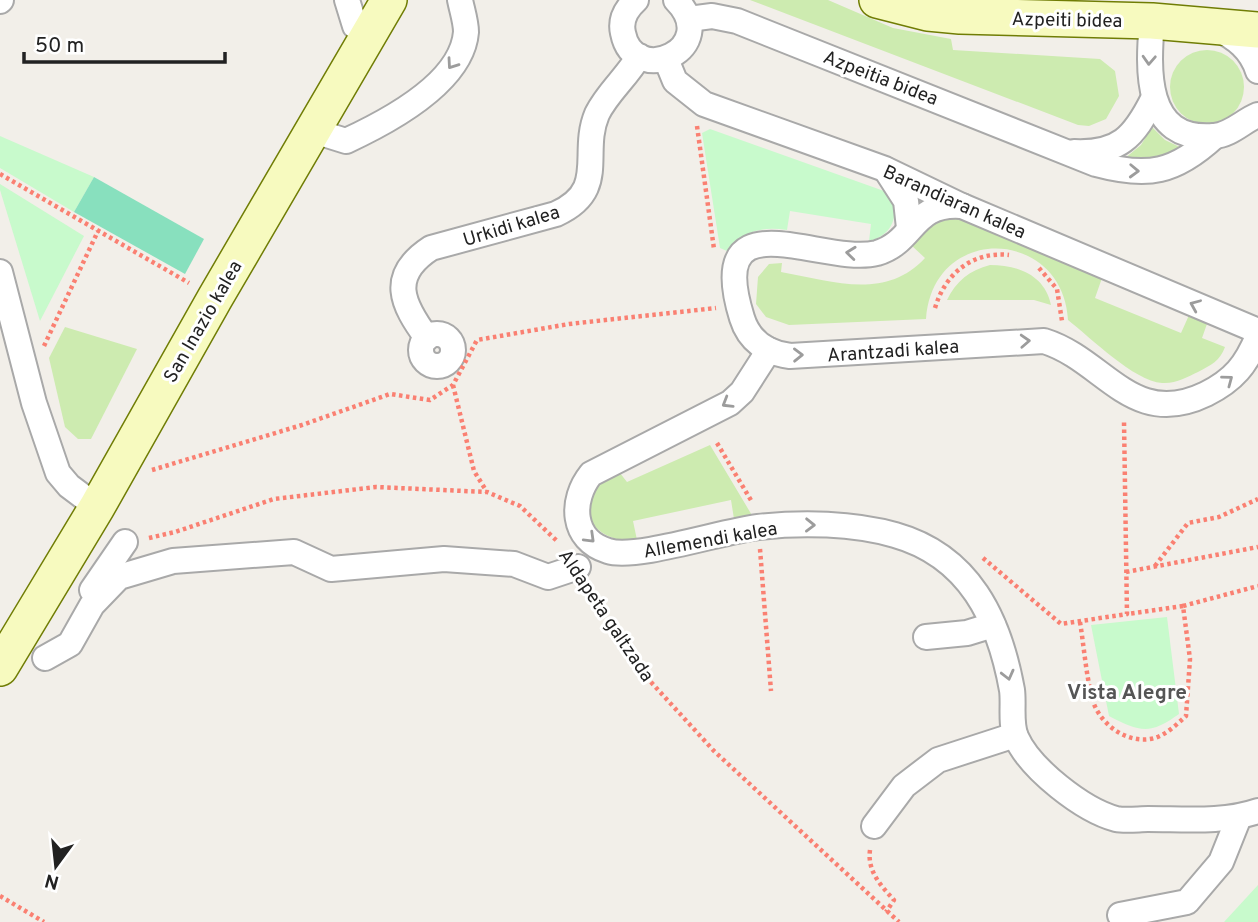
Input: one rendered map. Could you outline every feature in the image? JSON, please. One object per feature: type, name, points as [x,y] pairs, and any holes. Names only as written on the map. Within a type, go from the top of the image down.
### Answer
[{"type":"main road","name":"San Inazio kalea","points":[[20,656],[97,507],[389,0]]},
{"type":"main road","name":"Azpeiti bidea","points":[[877,0],[928,13],[960,16],[1152,21],[1258,30]]},
{"type":"street","points":[[347,0],[355,26]]},
{"type":"street","points":[[314,131],[346,141],[387,121],[440,82],[462,51],[466,30],[460,0]]},
{"type":"street","points":[[628,3],[622,30],[625,40],[639,56],[657,61],[666,59],[683,47],[690,29],[682,9]]},
{"type":"street","name":"Azpeitia bidea","points":[[682,9],[737,21],[1121,171],[1156,171],[1186,161],[1215,136],[1240,127],[1256,110]]},
{"type":"street","points":[[1152,21],[1148,68],[1153,99],[1163,114],[1184,131],[1215,136]]},
{"type":"street","points":[[1210,25],[1234,37],[1248,50],[1258,71]]},
{"type":"street","name":"Urkidi kalea","points":[[427,338],[409,314],[402,285],[417,257],[431,248],[556,214],[574,204],[590,179],[596,117],[639,56]]},
{"type":"street","name":"Barandiaran kalea","points":[[666,59],[676,82],[704,104],[885,169],[962,206],[1258,331]]},
{"type":"street","points":[[1069,152],[1092,153],[1123,143],[1140,124],[1153,99]]},
{"type":"street","points":[[885,169],[906,201],[909,228]]},
{"type":"street","points":[[769,350],[748,332],[736,294],[737,264],[749,249],[757,245],[776,243],[869,255],[892,246],[933,208],[962,206]]},
{"type":"street","points":[[0,272],[41,430],[58,473],[69,486],[97,507]]},
{"type":"street","name":"Arantzadi kalea","points":[[769,350],[790,356],[1044,341],[1064,349],[1132,396],[1152,403],[1177,405],[1233,378],[1246,362],[1258,337]]},
{"type":"street","name":"Allemendi kalea","points":[[769,350],[742,391],[730,402],[590,474],[580,490],[575,509],[580,529],[588,539],[608,551],[620,553],[758,527],[845,526],[894,535],[940,554],[958,569],[977,593],[993,625],[1012,691],[1015,736]]},
{"type":"street","points":[[20,656],[125,542]]},
{"type":"street","points":[[20,656],[70,644],[92,605],[119,578],[173,561],[294,552],[331,569],[444,559],[514,564],[548,577],[578,568]]},
{"type":"street","points":[[926,637],[967,633],[993,625]]},
{"type":"street","points":[[873,833],[904,786],[937,760],[1015,736],[1036,767],[1075,798],[1117,819],[1248,814]]},
{"type":"street","points":[[1120,915],[1187,902],[1221,862],[1248,814]]},
{"type":"path","points":[[696,118],[715,253]]},
{"type":"path","points":[[0,174],[199,289]]},
{"type":"path","points":[[44,348],[98,231]]},
{"type":"path","points":[[935,308],[939,293],[959,268],[985,256],[1014,256]]},
{"type":"path","points":[[1035,265],[1057,289],[1062,321]]},
{"type":"path","points":[[146,481],[151,470],[302,425],[390,394],[430,400],[453,385],[477,340],[569,324],[722,308]]},
{"type":"path","points":[[453,385],[474,471],[486,492]]},
{"type":"path","points":[[1124,421],[1127,614]]},
{"type":"path","points":[[717,443],[758,512]]},
{"type":"path","name":"Aldapeta galtzada","points":[[125,542],[175,533],[274,499],[316,492],[376,487],[486,492],[520,506],[547,529],[578,568],[639,669],[714,751],[899,922]]},
{"type":"path","points":[[1154,566],[1188,523],[1219,517],[1258,499]]},
{"type":"path","points":[[759,541],[771,691]]},
{"type":"path","points":[[1126,572],[1258,547]]},
{"type":"path","points":[[976,556],[989,562],[1061,624],[1183,606],[1258,586]]},
{"type":"path","points":[[1080,622],[1092,700],[1109,728],[1134,738],[1150,739],[1171,730],[1186,716],[1189,659],[1183,606]]},
{"type":"path","points":[[873,833],[869,858],[878,883],[894,900],[886,912]]},
{"type":"path","points":[[0,895],[44,922]]},
{"type":"green space","points":[[750,0],[828,0],[893,28],[951,39],[953,50],[1100,59],[1115,71],[1119,96],[1106,119],[1089,126],[1078,125]]},
{"type":"green space","points":[[1207,50],[1221,53],[1233,61],[1241,73],[1244,87],[1241,101],[1233,113],[1221,121],[1207,124],[1193,121],[1181,113],[1173,101],[1170,87],[1173,73],[1181,61],[1193,53]]},
{"type":"green space","points":[[1152,127],[1165,140],[1184,149],[1161,159],[1124,159],[1141,145]]},
{"type":"green space","points":[[710,129],[884,191],[894,205],[892,223],[886,233],[869,241],[871,224],[790,211],[787,230],[761,230],[739,239],[727,251],[720,248],[702,133]]},
{"type":"green space","points":[[0,136],[94,177],[74,212],[0,168]]},
{"type":"green space","points":[[94,177],[204,239],[185,274],[74,212]]},
{"type":"green space","points":[[0,184],[84,236],[40,321],[0,190]]},
{"type":"green space","points":[[960,218],[1102,278],[1095,298],[1181,333],[1190,313],[1208,321],[1202,338],[1225,347],[1223,352],[1211,365],[1181,380],[1162,383],[1139,375],[1068,320],[1061,290],[1045,267],[1023,254],[998,249],[973,252],[950,265],[934,287],[926,319],[789,325],[766,317],[756,304],[758,277],[769,264],[782,263],[781,272],[838,283],[875,284],[893,280],[925,258],[911,245],[935,219]]},
{"type":"green space","points":[[990,265],[1010,267],[1029,274],[1043,286],[1051,305],[1034,300],[947,300],[964,277]]},
{"type":"green space","points":[[65,327],[137,349],[91,439],[78,439],[65,427],[49,358]]},
{"type":"green space","points":[[710,445],[753,517],[734,519],[731,500],[633,521],[637,540],[614,538],[595,527],[587,509],[589,498],[595,487],[616,468],[627,482]]},
{"type":"green space","points":[[1167,617],[1179,714],[1152,728],[1137,728],[1109,716],[1091,625]]},
{"type":"green space","points":[[1258,885],[1258,922],[1224,922]]},
{"type":"district","name":"Vista Alegre","points":[[1127,692]]}]
